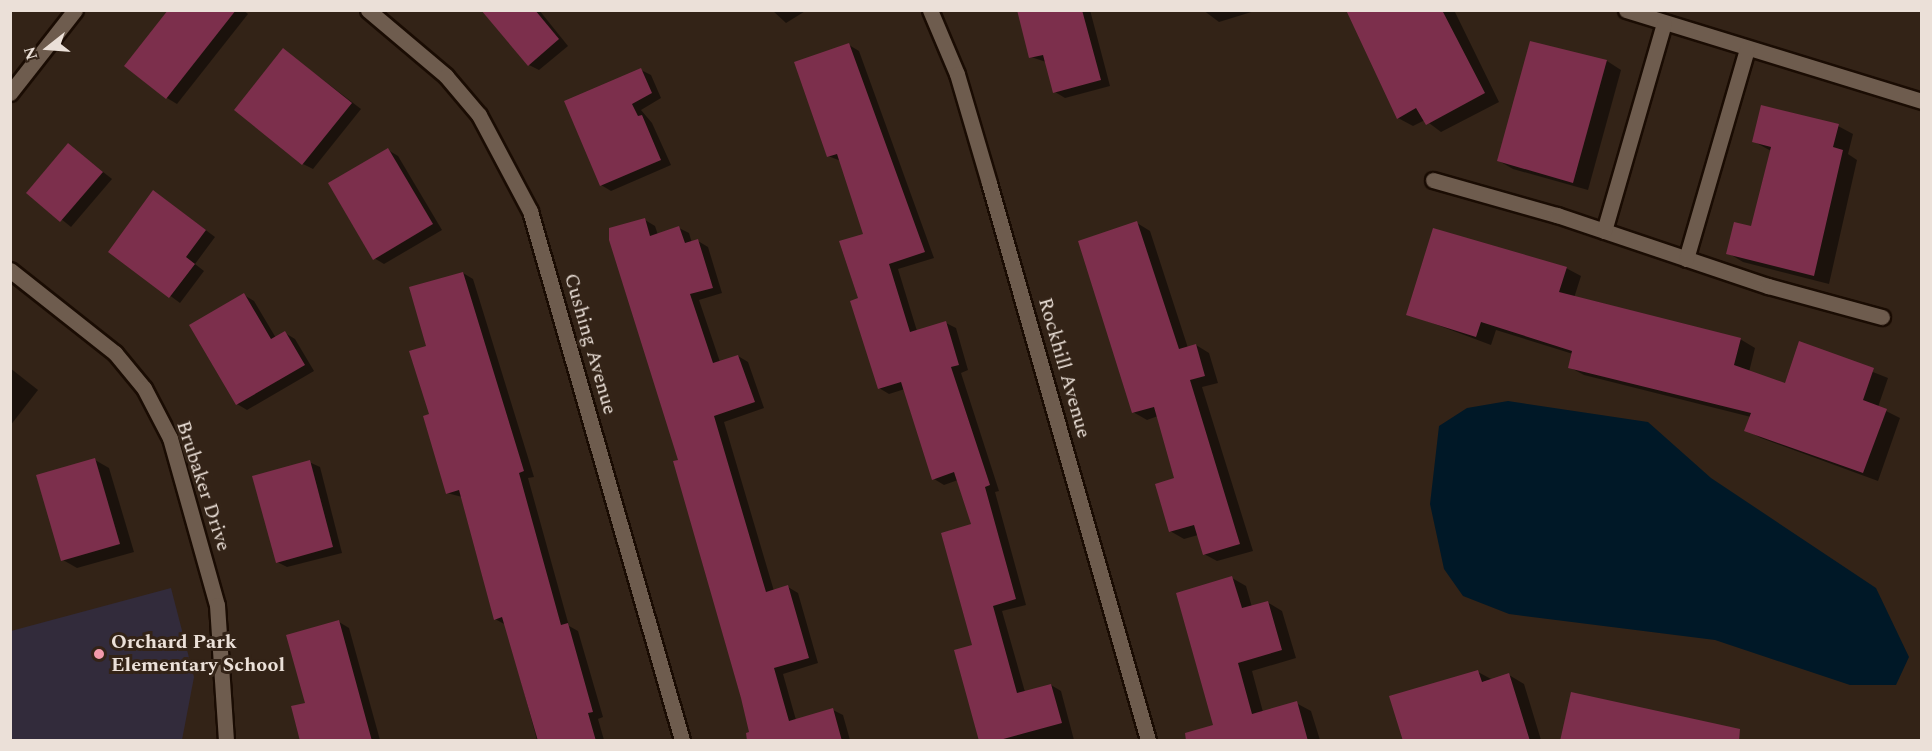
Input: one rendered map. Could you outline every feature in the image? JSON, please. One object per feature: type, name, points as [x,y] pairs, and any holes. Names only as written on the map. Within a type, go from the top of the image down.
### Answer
[{"type":"street","points":[[10,93],[75,10]]},
{"type":"street","name":"Cushing Avenue","points":[[368,10],[446,76],[479,115],[530,211],[682,741]]},
{"type":"street","name":"Rockhill Avenue","points":[[930,10],[957,74],[1148,741]]},
{"type":"street","points":[[1626,10],[1922,101]]},
{"type":"street","points":[[1604,231],[1664,23]]},
{"type":"street","points":[[1686,259],[1747,49]]},
{"type":"street","points":[[1433,180],[1882,317]]},
{"type":"street","name":"Brubaker Drive","points":[[10,270],[115,353],[144,388],[170,438],[217,605],[226,741]]},
{"type":"shaded area","name":"Orchard Park Elementary School","points":[[171,588],[194,677],[182,740],[11,740],[11,631]]},
{"type":"water","points":[[1508,401],[1648,422],[1711,478],[1876,588],[1909,657],[1896,685],[1850,685],[1715,640],[1509,614],[1463,596],[1444,569],[1430,504],[1439,426],[1467,408]]},
{"type":"building","points":[[168,10],[236,10],[166,99],[124,66]]},
{"type":"building","points":[[481,10],[535,10],[559,39],[528,66]]},
{"type":"building","points":[[1017,10],[1082,10],[1101,80],[1053,93],[1043,55],[1029,58]]},
{"type":"building","points":[[1346,10],[1442,10],[1485,93],[1426,125],[1416,108],[1397,119]]},
{"type":"building","points":[[1530,41],[1607,60],[1573,183],[1497,161]]},
{"type":"building","points":[[849,43],[925,252],[889,264],[910,332],[946,321],[959,365],[951,367],[990,485],[985,487],[1016,599],[993,606],[1017,693],[1051,684],[1062,723],[996,741],[979,741],[954,650],[972,645],[941,533],[971,524],[954,472],[932,480],[901,382],[878,389],[850,301],[858,298],[839,241],[863,234],[837,154],[827,157],[794,62]]},
{"type":"building","points":[[283,48],[352,103],[302,165],[234,110]]},
{"type":"building","points":[[641,68],[652,93],[632,104],[638,116],[642,115],[661,160],[600,186],[564,101]]},
{"type":"building","points":[[1761,105],[1839,124],[1833,147],[1843,150],[1814,276],[1726,254],[1734,222],[1751,226],[1771,147],[1752,142]]},
{"type":"building","points":[[68,143],[103,172],[60,222],[26,193]]},
{"type":"building","points":[[388,148],[433,224],[373,260],[328,183]]},
{"type":"building","points":[[153,190],[206,230],[186,257],[195,264],[169,298],[108,252]]},
{"type":"building","points":[[645,218],[650,236],[679,226],[685,243],[698,239],[713,288],[690,294],[713,363],[738,355],[755,402],[714,416],[766,592],[788,585],[809,658],[774,668],[789,721],[833,708],[842,741],[747,741],[746,733],[749,732],[741,698],[673,461],[678,460],[609,240],[609,228]]},
{"type":"building","points":[[1137,221],[1179,349],[1196,344],[1205,376],[1190,380],[1240,544],[1203,555],[1194,525],[1169,532],[1155,484],[1174,478],[1154,407],[1132,413],[1078,241]]},
{"type":"building","points":[[1433,228],[1567,267],[1559,292],[1741,338],[1734,365],[1785,383],[1799,341],[1874,368],[1863,400],[1887,409],[1863,473],[1744,431],[1751,413],[1568,368],[1572,351],[1481,322],[1476,337],[1406,315]]},
{"type":"building","points":[[463,272],[524,471],[519,473],[561,625],[568,623],[593,712],[588,713],[596,741],[538,741],[502,617],[494,620],[459,490],[446,494],[423,416],[429,414],[409,351],[426,346],[409,287]]},
{"type":"building","points":[[244,293],[271,339],[285,331],[305,365],[236,405],[189,325]]},
{"type":"building","points":[[95,458],[120,544],[61,561],[36,475]]},
{"type":"building","points":[[310,460],[333,547],[276,563],[252,476]]},
{"type":"building","points":[[1232,576],[1242,608],[1268,601],[1282,650],[1238,663],[1252,714],[1297,701],[1308,741],[1186,741],[1185,733],[1213,725],[1176,593]]},
{"type":"building","points":[[339,620],[372,741],[300,741],[291,706],[305,703],[286,635]]},
{"type":"building","points":[[1478,670],[1482,682],[1509,673],[1530,741],[1403,741],[1389,696]]},
{"type":"building","points":[[1571,692],[1740,729],[1739,741],[1560,741]]},
{"type":"place","name":"Orchard Park Elementary School","points":[[99,654]]}]
